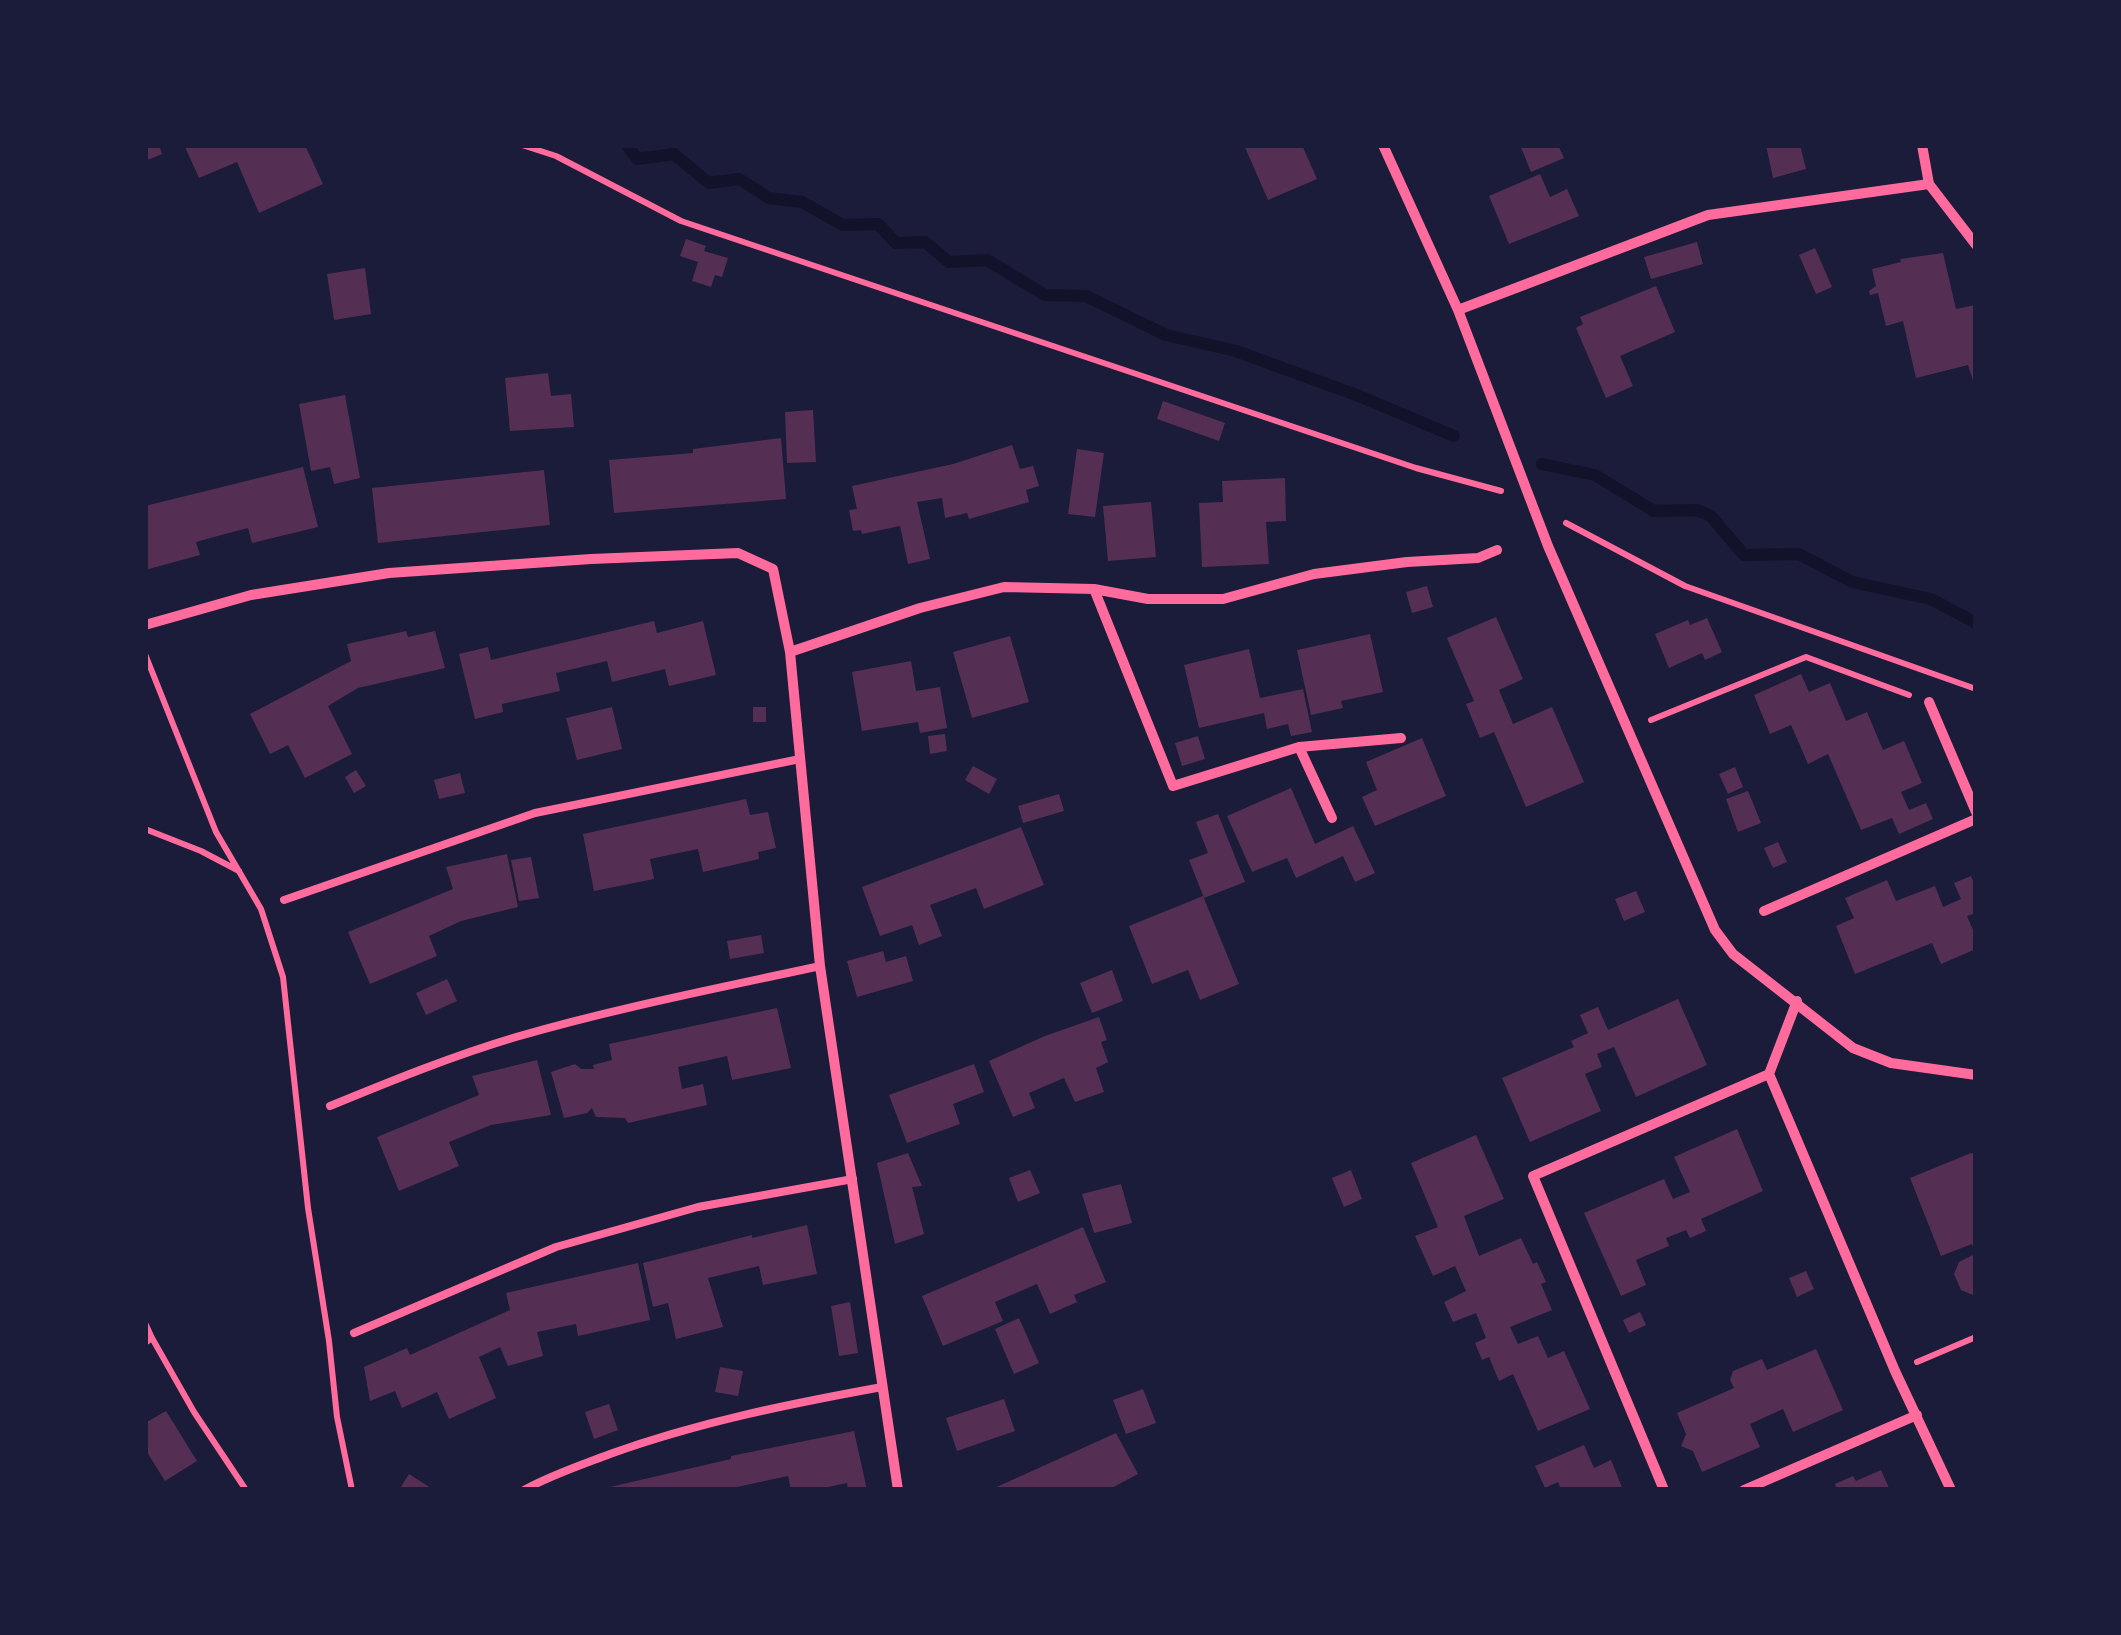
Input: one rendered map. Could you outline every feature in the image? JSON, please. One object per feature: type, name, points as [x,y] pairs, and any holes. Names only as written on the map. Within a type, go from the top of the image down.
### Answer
[{"type":"street","points":[[1384,145],[1458,310],[1532,503],[1715,930],[1733,954],[1853,1048],[1890,1062],[1976,1075]]},
{"type":"street","points":[[1922,145],[1928,184],[1976,245]]},
{"type":"street","points":[[1458,310],[1708,215],[1928,184]]},
{"type":"street","points":[[790,652],[920,608],[1004,587],[1094,589],[1148,599],[1223,599],[1314,574],[1478,558],[1497,550]]},
{"type":"street","points":[[145,624],[250,595],[389,573],[591,558],[738,553],[773,570],[790,652],[820,966],[898,1490]]},
{"type":"street","points":[[1094,589],[1172,786],[1299,747],[1402,738]]},
{"type":"street","points":[[1764,911],[1976,816],[1929,702]]},
{"type":"street","points":[[1299,747],[1332,818]]},
{"type":"street","points":[[1797,1001],[1770,1074],[1950,1490]]},
{"type":"street","points":[[1664,1490],[1534,1176],[1770,1074]]},
{"type":"street","points":[[1744,1490],[1916,1416]]},
{"type":"lane","points":[[284,900],[535,813],[800,759]]},
{"type":"lane","points":[[330,1106],[419,1070],[515,1038],[651,1002],[820,966]]},
{"type":"lane","points":[[354,1333],[556,1248],[698,1207],[853,1179]]},
{"type":"lane","points":[[524,1490],[546,1478],[667,1435],[741,1414],[882,1387]]},
{"type":"path","points":[[522,145],[556,156],[681,220],[1416,468],[1479,483],[1532,503],[1685,586],[1976,690]]},
{"type":"path","points":[[145,654],[216,832],[261,910],[283,976],[308,1208],[337,1417],[352,1490]]},
{"type":"path","points":[[1627,730],[1806,657],[1929,702]]},
{"type":"path","points":[[145,829],[239,871]]},
{"type":"path","points":[[145,1323],[148,1340],[246,1490]]},
{"type":"path","points":[[1896,1371],[1976,1338]]},
{"type":"building","points":[[145,145],[159,145],[162,154],[145,161]]},
{"type":"building","points":[[305,145],[323,184],[259,213],[237,162],[199,178],[185,147]]},
{"type":"building","points":[[1244,145],[1302,145],[1317,179],[1268,200]]},
{"type":"building","points":[[1520,145],[1558,145],[1564,158],[1531,172]]},
{"type":"building","points":[[1766,145],[1800,145],[1806,169],[1773,178]]},
{"type":"building","points":[[1540,174],[1550,197],[1567,189],[1579,216],[1509,244],[1489,196]]},
{"type":"building","points":[[686,239],[706,246],[704,251],[728,258],[722,277],[715,275],[711,287],[692,281],[698,262],[680,256]]},
{"type":"building","points":[[1697,242],[1703,264],[1651,279],[1644,257]]},
{"type":"building","points":[[1815,248],[1832,287],[1816,294],[1799,255]]},
{"type":"building","points":[[1943,253],[1956,309],[1975,305],[1976,390],[1968,365],[1916,378],[1903,321],[1886,326],[1878,293],[1870,295],[1869,291],[1876,286],[1872,269],[1901,262],[1900,259]]},
{"type":"building","points":[[365,268],[371,314],[334,320],[327,274]]},
{"type":"building","points":[[1656,286],[1675,332],[1620,356],[1633,386],[1606,398],[1576,328],[1583,324],[1580,317]]},
{"type":"building","points":[[548,373],[551,396],[571,394],[574,427],[510,431],[505,378]]},
{"type":"building","points":[[345,395],[360,478],[334,484],[330,467],[311,471],[299,404]]},
{"type":"building","points":[[1163,401],[1225,423],[1219,441],[1157,419]]},
{"type":"building","points":[[813,410],[816,462],[787,463],[785,412]]},
{"type":"building","points":[[781,438],[786,499],[614,513],[609,460],[693,453],[693,449]]},
{"type":"building","points":[[1012,445],[1020,469],[1033,466],[1039,486],[1026,490],[1029,502],[969,519],[967,513],[945,518],[942,498],[917,502],[930,559],[908,564],[900,526],[862,534],[861,530],[853,531],[849,510],[857,509],[852,486],[953,464]]},
{"type":"building","points":[[1077,449],[1104,453],[1095,517],[1068,514]]},
{"type":"building","points":[[303,467],[318,527],[252,543],[248,528],[196,542],[200,555],[145,570],[145,506]]},
{"type":"building","points":[[544,470],[550,525],[378,543],[372,488]]},
{"type":"building","points":[[1285,478],[1286,521],[1266,522],[1269,564],[1202,567],[1199,503],[1223,502],[1222,481]]},
{"type":"building","points":[[1151,502],[1156,557],[1108,561],[1103,506]]},
{"type":"building","points":[[1427,586],[1433,607],[1412,613],[1406,592]]},
{"type":"building","points":[[1496,617],[1523,679],[1499,690],[1513,724],[1552,707],[1584,782],[1526,807],[1494,732],[1480,738],[1466,704],[1474,701],[1447,638]]},
{"type":"building","points":[[1707,618],[1722,652],[1705,660],[1702,653],[1669,668],[1655,634],[1688,620],[1690,625]]},
{"type":"building","points":[[654,621],[657,633],[703,621],[716,675],[669,686],[665,669],[612,682],[607,661],[556,673],[560,691],[502,704],[503,712],[475,719],[459,654],[488,647],[491,660]]},
{"type":"building","points":[[406,631],[408,637],[435,631],[445,668],[358,688],[328,706],[352,754],[305,778],[288,745],[270,754],[250,714],[351,661],[347,644]]},
{"type":"building","points":[[1370,634],[1383,692],[1341,701],[1343,708],[1311,715],[1297,650]]},
{"type":"building","points":[[1010,636],[1029,702],[972,718],[953,652]]},
{"type":"building","points":[[1249,649],[1260,698],[1303,689],[1312,732],[1291,736],[1288,724],[1267,729],[1264,713],[1199,728],[1184,665]]},
{"type":"building","points":[[911,661],[916,691],[940,687],[947,728],[920,733],[918,722],[862,731],[852,672]]},
{"type":"building","points":[[1801,674],[1809,692],[1830,683],[1846,721],[1867,712],[1883,750],[1904,741],[1922,783],[1901,792],[1909,810],[1926,803],[1933,819],[1899,834],[1892,818],[1861,830],[1828,754],[1808,764],[1791,725],[1770,734],[1754,695]]},
{"type":"building","points":[[612,707],[622,749],[577,760],[566,718]]},
{"type":"building","points":[[753,707],[766,707],[766,722],[753,722]]},
{"type":"building","points":[[945,734],[947,751],[930,754],[928,736]]},
{"type":"building","points":[[1198,736],[1205,759],[1182,766],[1175,743]]},
{"type":"building","points":[[1422,738],[1446,796],[1375,826],[1362,797],[1377,790],[1366,762]]},
{"type":"building","points":[[973,766],[997,779],[989,794],[965,780]]},
{"type":"building","points":[[1735,767],[1743,787],[1728,794],[1719,774]]},
{"type":"building","points":[[356,770],[366,786],[354,793],[345,777]]},
{"type":"building","points":[[460,773],[465,793],[439,799],[434,780]]},
{"type":"building","points":[[1291,788],[1315,844],[1353,826],[1375,873],[1355,882],[1343,856],[1296,878],[1287,858],[1252,872],[1227,816]]},
{"type":"building","points":[[1748,791],[1761,823],[1738,832],[1726,799]]},
{"type":"building","points":[[1059,794],[1064,811],[1023,823],[1018,806]]},
{"type":"building","points":[[746,799],[750,815],[768,812],[776,848],[758,852],[759,859],[703,872],[698,849],[650,859],[654,879],[594,891],[583,834]]},
{"type":"building","points":[[1218,814],[1245,882],[1204,898],[1189,860],[1208,853],[1196,822]]},
{"type":"building","points":[[1021,827],[1044,885],[984,909],[976,888],[930,905],[942,936],[919,945],[912,925],[880,936],[862,887]]},
{"type":"building","points":[[1778,842],[1787,862],[1773,868],[1764,848]]},
{"type":"building","points":[[507,854],[518,907],[461,921],[429,936],[437,956],[370,984],[348,932],[453,889],[446,867]]},
{"type":"building","points":[[531,857],[539,898],[519,901],[511,860]]},
{"type":"building","points":[[1971,876],[1976,888],[1976,913],[1967,916],[1976,937],[1976,949],[1941,964],[1932,943],[1855,974],[1836,926],[1854,918],[1845,898],[1887,880],[1896,901],[1935,886],[1943,907],[1961,899],[1954,883]]},
{"type":"building","points":[[1636,891],[1645,912],[1624,921],[1615,899]]},
{"type":"building","points":[[1203,896],[1239,984],[1200,1000],[1188,970],[1152,984],[1129,926]]},
{"type":"building","points":[[761,935],[764,953],[730,959],[727,941]]},
{"type":"building","points":[[883,951],[886,962],[906,956],[913,981],[857,997],[847,961]]},
{"type":"building","points":[[1112,970],[1123,1001],[1092,1013],[1080,983]]},
{"type":"building","points":[[447,979],[457,1001],[426,1015],[416,993]]},
{"type":"building","points":[[1678,999],[1707,1065],[1636,1097],[1614,1047],[1597,1054],[1602,1067],[1585,1074],[1601,1111],[1530,1142],[1502,1078],[1574,1047],[1571,1041],[1588,1033],[1580,1015],[1598,1007],[1608,1030]]},
{"type":"building","points":[[777,1008],[791,1068],[732,1080],[727,1056],[678,1067],[682,1089],[703,1084],[707,1105],[628,1123],[625,1118],[596,1117],[592,1108],[587,1113],[564,1118],[551,1072],[575,1064],[581,1069],[594,1069],[593,1065],[612,1060],[609,1044]]},
{"type":"building","points":[[1099,1017],[1107,1040],[1101,1042],[1108,1062],[1096,1068],[1104,1092],[1075,1102],[1064,1078],[1029,1093],[1035,1108],[1013,1117],[989,1061]]},
{"type":"building","points":[[537,1060],[551,1115],[491,1125],[449,1142],[459,1166],[399,1191],[377,1137],[479,1095],[472,1076]]},
{"type":"building","points":[[974,1064],[984,1092],[953,1104],[960,1124],[907,1143],[889,1095]]},
{"type":"building","points":[[1737,1129],[1763,1191],[1701,1219],[1706,1231],[1690,1238],[1686,1230],[1666,1238],[1669,1246],[1636,1260],[1646,1285],[1621,1296],[1584,1213],[1664,1179],[1673,1199],[1690,1192],[1674,1157]]},
{"type":"building","points":[[1476,1135],[1504,1199],[1464,1216],[1479,1256],[1521,1238],[1546,1282],[1541,1284],[1552,1310],[1510,1327],[1518,1344],[1538,1336],[1548,1358],[1564,1351],[1590,1409],[1538,1431],[1513,1374],[1499,1381],[1489,1357],[1482,1360],[1475,1343],[1486,1338],[1476,1313],[1453,1322],[1444,1302],[1466,1291],[1455,1266],[1433,1276],[1415,1236],[1438,1227],[1411,1163]]},
{"type":"building","points":[[908,1153],[922,1186],[912,1187],[924,1234],[895,1244],[877,1163]]},
{"type":"building","points":[[1976,1154],[1976,1294],[1973,1295],[1961,1290],[1954,1274],[1959,1262],[1975,1254],[1972,1244],[1941,1256],[1910,1178]]},
{"type":"building","points":[[1030,1170],[1040,1193],[1018,1202],[1009,1178]]},
{"type":"building","points":[[1351,1170],[1362,1199],[1344,1207],[1332,1178]]},
{"type":"building","points":[[1121,1184],[1132,1223],[1094,1233],[1082,1194]]},
{"type":"building","points":[[807,1225],[817,1274],[763,1285],[759,1266],[708,1278],[723,1327],[676,1339],[668,1303],[653,1307],[643,1263]]},
{"type":"building","points":[[1083,1227],[1106,1282],[1074,1295],[1077,1302],[1050,1314],[1037,1284],[995,1302],[1003,1321],[943,1346],[922,1296]]},
{"type":"building","points":[[638,1263],[650,1320],[578,1336],[576,1324],[537,1332],[543,1356],[508,1366],[500,1347],[479,1357],[496,1398],[449,1419],[437,1392],[402,1408],[395,1391],[370,1401],[364,1367],[407,1348],[410,1355],[510,1310],[506,1293]]},
{"type":"building","points":[[1806,1271],[1814,1289],[1797,1297],[1789,1278]]},
{"type":"building","points":[[850,1302],[858,1353],[839,1356],[831,1306]]},
{"type":"building","points":[[1640,1312],[1646,1325],[1629,1333],[1623,1320]]},
{"type":"building","points":[[1019,1318],[1039,1363],[1014,1374],[995,1329]]},
{"type":"building","points":[[1816,1349],[1843,1410],[1793,1432],[1783,1409],[1750,1424],[1760,1447],[1702,1472],[1693,1451],[1681,1446],[1686,1434],[1677,1413],[1734,1388],[1730,1380],[1733,1371],[1762,1359],[1767,1370]]},
{"type":"building","points":[[720,1367],[743,1371],[738,1396],[715,1392]]},
{"type":"building","points":[[1143,1389],[1156,1423],[1126,1434],[1113,1400]]},
{"type":"building","points":[[1004,1399],[1015,1431],[957,1451],[946,1418]]},
{"type":"building","points":[[609,1404],[618,1430],[594,1439],[585,1412]]},
{"type":"building","points":[[166,1411],[197,1461],[165,1481],[145,1449],[145,1423]]},
{"type":"building","points":[[854,1431],[867,1490],[848,1490],[847,1483],[791,1490],[788,1476],[737,1487],[738,1490],[597,1490],[731,1456]]},
{"type":"building","points":[[1116,1433],[1138,1474],[1108,1490],[990,1490]]},
{"type":"building","points":[[1584,1445],[1594,1468],[1611,1460],[1623,1490],[1561,1490],[1558,1482],[1545,1488],[1535,1466]]},
{"type":"building","points":[[1881,1470],[1890,1490],[1837,1490],[1835,1484],[1853,1476],[1856,1481]]},
{"type":"building","points":[[409,1474],[431,1488],[430,1490],[399,1490]]},
{"type":"waterway","points":[[627,145],[637,159],[674,154],[709,183],[739,179],[769,198],[802,202],[843,225],[878,224],[896,243],[925,242],[949,262],[987,260],[1045,295],[1086,296],[1166,335],[1236,351],[1454,436]]},
{"type":"waterway","points":[[1542,464],[1595,475],[1654,511],[1697,510],[1711,516],[1744,555],[1799,554],[1852,582],[1931,599],[1976,623]]}]
